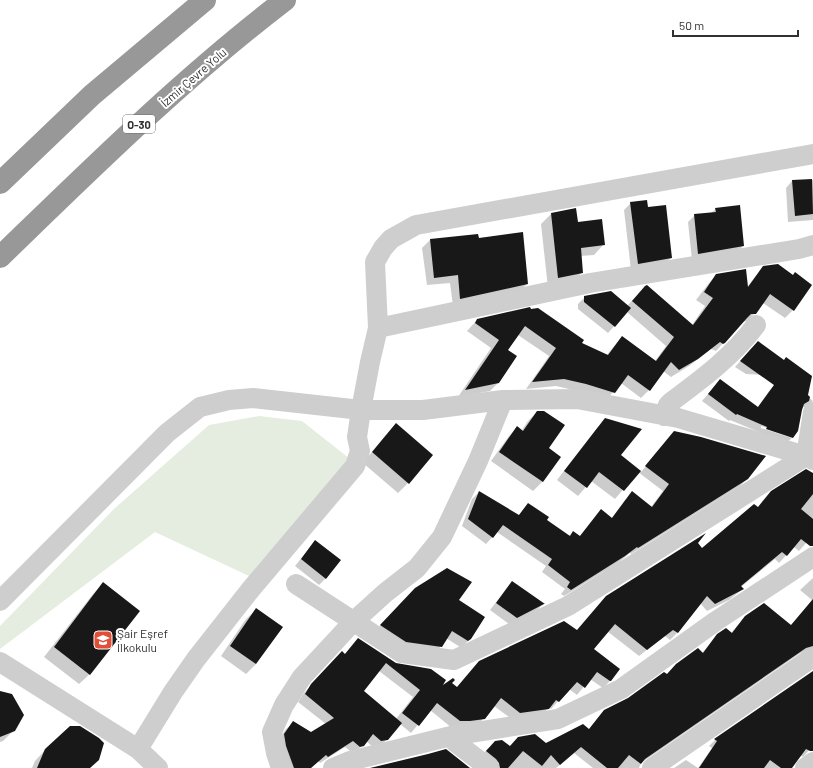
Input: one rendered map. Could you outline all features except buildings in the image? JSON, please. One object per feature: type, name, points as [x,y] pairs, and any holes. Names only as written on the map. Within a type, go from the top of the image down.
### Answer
[{"type":"highway","points":[[0,183],[92,95],[205,0]]},
{"type":"highway","name":"İzmir Çevre Yolu","points":[[0,257],[116,145],[246,30],[284,0]]},
{"type":"street","points":[[138,749],[173,692],[196,659],[250,589],[355,466],[360,451],[357,437],[361,410],[378,328],[375,262],[382,248],[392,239],[416,225],[813,154]]},
{"type":"street","points":[[378,328],[590,283],[799,249],[813,245]]},
{"type":"street","points":[[664,416],[668,405],[671,402],[730,354],[756,325]]},
{"type":"street","points":[[0,601],[167,433],[200,407],[229,400],[253,398],[361,410],[423,410],[503,400],[577,399],[678,418],[809,458]]},
{"type":"street","points":[[281,768],[272,732],[284,705],[302,677],[353,622],[384,594],[417,568],[442,537],[478,461],[503,400]]},
{"type":"street","points":[[809,458],[813,412]]},
{"type":"street","points":[[296,584],[402,653],[454,660],[568,606],[809,458]]},
{"type":"street","points":[[333,768],[350,761],[451,736],[558,719],[621,689],[716,621],[813,557]]},
{"type":"street","points":[[652,768],[813,657]]},
{"type":"street","points":[[0,662],[138,749],[158,768]]},
{"type":"street","points":[[451,736],[455,742],[489,768]]},
{"type":"street","points":[[805,768],[813,762]]},
{"type":"shaded area","points":[[259,416],[302,421],[350,459],[249,576],[155,532],[0,649],[0,626],[114,509],[209,425]]},
{"type":"place","name":"Şair Eşref İlkokulu","points":[[103,640]]}]
